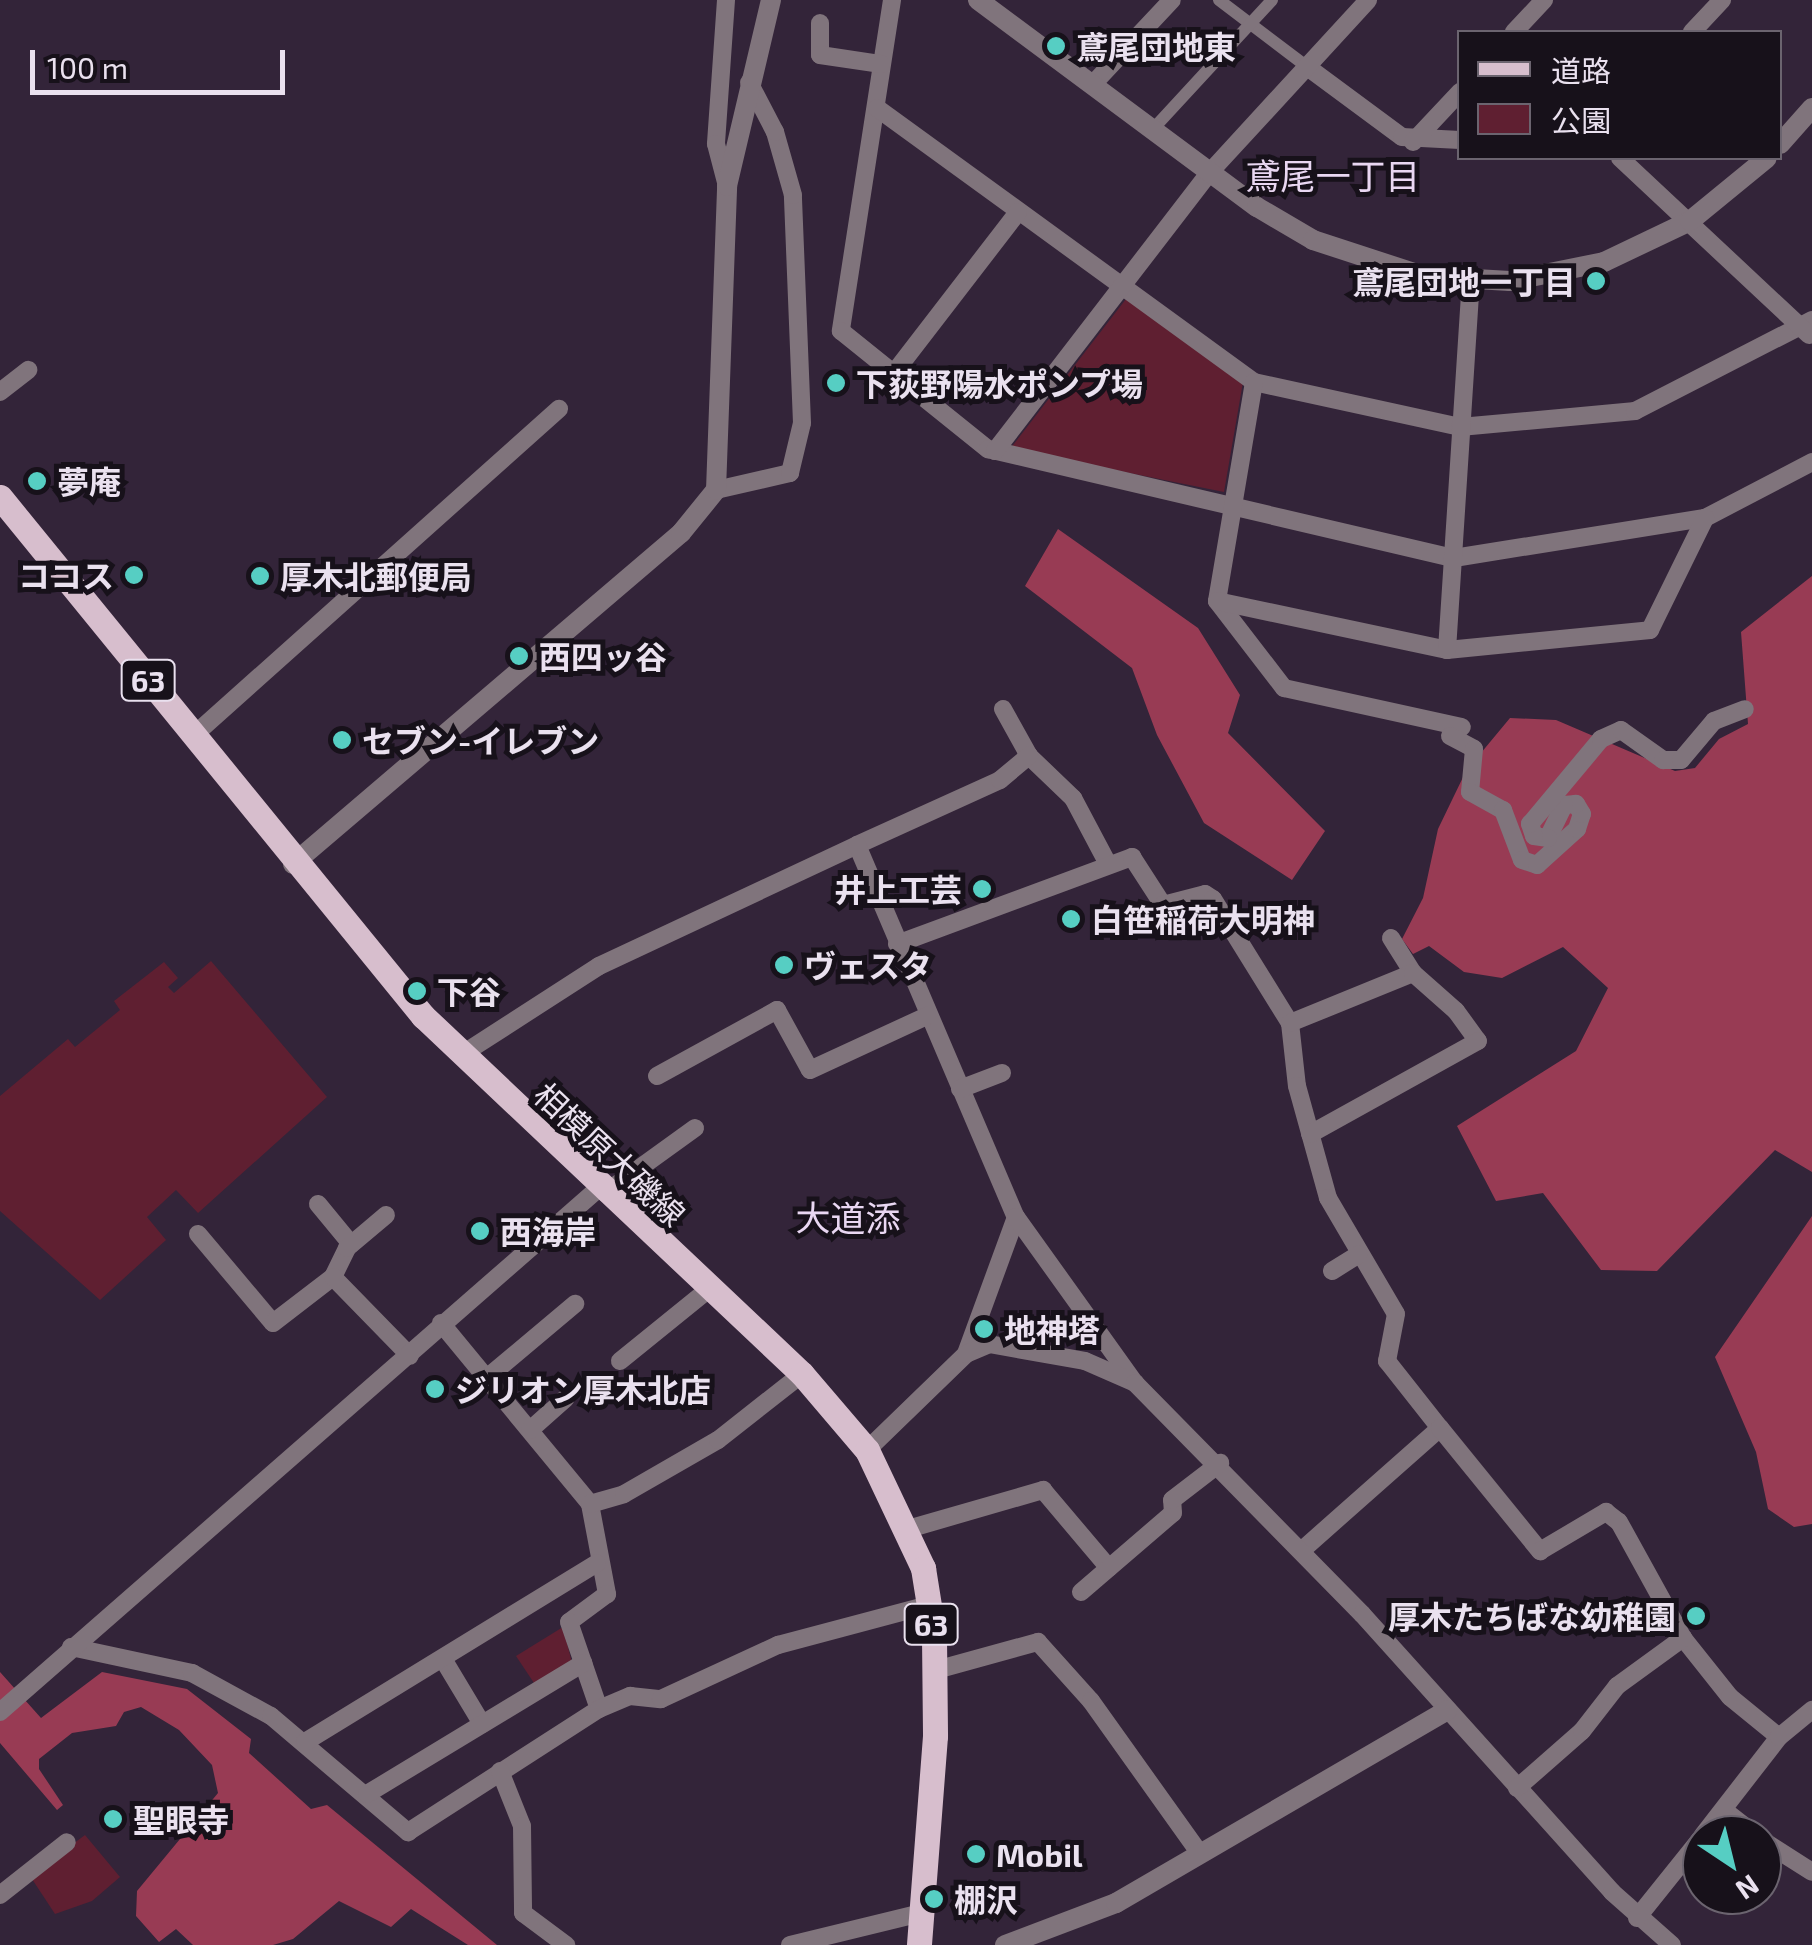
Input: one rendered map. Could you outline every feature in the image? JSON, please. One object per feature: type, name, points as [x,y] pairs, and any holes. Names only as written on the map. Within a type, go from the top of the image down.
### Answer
[{"type":"main road","name":"相模原大磯線","points":[[0,497],[294,864],[460,1055],[802,1374],[867,1450],[908,1529],[928,1605],[936,1670],[919,1945]]},
{"type":"street","points":[[726,0],[716,144],[728,186]]},
{"type":"street","points":[[294,864],[681,534],[716,490],[728,186],[770,0]]},
{"type":"street","points":[[892,0],[841,331],[996,451],[1454,558],[1705,518],[1812,462]]},
{"type":"street","points":[[978,0],[1211,171],[1313,240],[1370,263],[1471,280],[1510,281],[1604,262],[1690,222],[1765,160]]},
{"type":"street","points":[[1093,84],[1172,0]]},
{"type":"street","points":[[1218,0],[1413,142],[1457,140]]},
{"type":"street","points":[[1154,128],[1272,0]]},
{"type":"street","points":[[996,451],[1120,284],[1211,171],[1368,0]]},
{"type":"street","points":[[1516,30],[1544,0]]},
{"type":"street","points":[[1694,30],[1722,0]]},
{"type":"street","points":[[820,23],[820,55],[881,64]]},
{"type":"street","points":[[716,490],[790,472],[802,423],[793,195],[774,132],[750,82]]},
{"type":"street","points":[[1413,142],[1457,95]]},
{"type":"street","points":[[877,108],[1254,382],[1460,427],[1635,411],[1809,329],[1622,160]]},
{"type":"street","points":[[1782,142],[1812,108]]},
{"type":"street","points":[[894,373],[1018,212]]},
{"type":"street","points":[[1447,650],[1471,280]]},
{"type":"street","points":[[0,392],[28,370]]},
{"type":"street","points":[[1254,382],[1230,508],[1218,601],[1284,688],[1455,730],[1474,748],[1470,792],[1503,810],[1522,860],[1537,865],[1577,829],[1582,814],[1576,804],[1564,805],[1548,838],[1534,836],[1530,824],[1608,733],[1621,730],[1663,760],[1680,760],[1714,721],[1746,709]]},
{"type":"street","points":[[193,736],[559,409]]},
{"type":"street","points":[[1218,601],[1447,650],[1650,630],[1705,518]]},
{"type":"street","points":[[1003,709],[1029,756],[1072,798],[1108,864]]},
{"type":"street","points":[[460,1055],[599,966],[1000,780],[1029,756]]},
{"type":"street","points":[[857,844],[927,1016],[1016,1217],[1136,1384],[1302,1550],[1637,1918],[1672,1945]]},
{"type":"street","points":[[898,944],[1108,864],[1138,859],[1155,900],[1163,905],[1205,894],[1213,900],[1290,1023],[1310,1134],[1328,1198],[1396,1314],[1387,1361],[1540,1551],[1606,1512],[1620,1522],[1683,1638],[1730,1697],[1779,1737]]},
{"type":"street","points":[[1310,1134],[1478,1041],[1456,1011],[1413,973],[1391,938]]},
{"type":"street","points":[[1290,1023],[1413,973]]},
{"type":"street","points":[[661,1068],[778,1010],[786,1015],[810,1070],[927,1016]]},
{"type":"street","points":[[960,1089],[1002,1073]]},
{"type":"street","points":[[0,1712],[410,1356],[441,1322],[602,1190],[687,1129]]},
{"type":"street","points":[[318,1204],[350,1244]]},
{"type":"street","points":[[198,1234],[273,1323],[320,1281],[350,1244],[386,1215]]},
{"type":"street","points":[[867,1450],[966,1354],[1016,1217]]},
{"type":"street","points":[[1332,1272],[1358,1255]]},
{"type":"street","points":[[320,1281],[410,1356]]},
{"type":"street","points":[[620,1361],[708,1290]]},
{"type":"street","points":[[488,1377],[574,1304]]},
{"type":"street","points":[[441,1322],[590,1504],[596,1563],[607,1594],[569,1622],[599,1709]]},
{"type":"street","points":[[966,1354],[1010,1344],[1085,1361],[1136,1384]]},
{"type":"street","points":[[590,1504],[624,1494],[718,1440],[802,1374]]},
{"type":"street","points":[[530,1430],[566,1399]]},
{"type":"street","points":[[1302,1550],[1440,1428]]},
{"type":"street","points":[[1081,1592],[1173,1513],[1172,1500],[1220,1464]]},
{"type":"street","points":[[908,1529],[1043,1490],[1109,1568]]},
{"type":"street","points":[[305,1742],[596,1563]]},
{"type":"street","points":[[70,1648],[192,1673],[305,1742],[408,1832],[599,1709],[630,1696],[661,1699],[778,1645],[928,1605]]},
{"type":"street","points":[[1517,1788],[1582,1731],[1617,1686],[1683,1638]]},
{"type":"street","points":[[936,1670],[1040,1643],[1091,1702],[1200,1854]]},
{"type":"street","points":[[443,1659],[482,1724]]},
{"type":"street","points":[[366,1794],[583,1663]]},
{"type":"street","points":[[1005,1945],[1042,1938],[1116,1902],[1447,1710]]},
{"type":"street","points":[[1720,1815],[1779,1737],[1812,1710]]},
{"type":"street","points":[[500,1770],[522,1826],[523,1913],[566,1945]]},
{"type":"street","points":[[1724,1810],[1730,1815]]},
{"type":"street","points":[[0,1895],[66,1842]]},
{"type":"street","points":[[1782,1857],[1812,1872]]},
{"type":"street","points":[[1637,1918],[1682,1862]]},
{"type":"street","points":[[790,1945],[921,1913]]},
{"type":"green space","points":[[1126,299],[1243,382],[1224,492],[1010,449]]},
{"type":"green space","points":[[211,961],[327,1097],[198,1213],[176,1190],[147,1217],[166,1240],[100,1300],[0,1211],[0,1096],[68,1039],[75,1047],[120,1010],[114,1001],[164,962],[178,978],[168,987],[174,993]]},
{"type":"green space","points":[[563,1627],[572,1663],[536,1686],[516,1656]]},
{"type":"green space","points":[[85,1835],[120,1877],[92,1901],[55,1914],[30,1876]]},
{"type":"shaded area","points":[[1058,529],[1198,628],[1240,695],[1228,733],[1325,831],[1292,880],[1204,823],[1157,735],[1132,668],[1025,586]]},
{"type":"shaded area","points":[[1812,576],[1812,1172],[1775,1150],[1657,1271],[1601,1270],[1543,1193],[1496,1201],[1457,1126],[1576,1051],[1608,988],[1563,947],[1502,978],[1464,972],[1429,946],[1413,954],[1402,939],[1423,898],[1438,829],[1466,771],[1510,718],[1556,720],[1675,771],[1695,768],[1719,739],[1748,724],[1741,632]]},
{"type":"shaded area","points":[[1812,1216],[1812,1524],[1794,1527],[1768,1509],[1756,1452],[1715,1357]]},
{"type":"shaded area","points":[[0,1672],[41,1718],[102,1672],[187,1689],[251,1739],[249,1753],[311,1809],[327,1805],[497,1945],[468,1945],[411,1909],[391,1927],[339,1901],[293,1939],[273,1945],[193,1945],[176,1929],[159,1942],[136,1916],[137,1891],[218,1793],[212,1765],[179,1730],[141,1707],[124,1712],[116,1726],[72,1733],[39,1759],[39,1769],[63,1805],[57,1810],[0,1743]]},
{"type":"place","name":"鳶尾団地東","points":[[1056,46]]},
{"type":"place","name":"鳶尾団地一丁目","points":[[1596,281]]},
{"type":"place","name":"下荻野陽水ポンプ場","points":[[836,383]]},
{"type":"place","name":"夢庵","points":[[37,481]]},
{"type":"place","name":"ココス","points":[[134,575]]},
{"type":"place","name":"厚木北郵便局","points":[[260,576]]},
{"type":"place","name":"西四ッ谷","points":[[519,656]]},
{"type":"place","name":"セブン-イレブン","points":[[342,740]]},
{"type":"place","name":"井上工芸","points":[[982,889]]},
{"type":"place","name":"白笹稲荷大明神","points":[[1071,919]]},
{"type":"place","name":"ヴェスタ","points":[[784,965]]},
{"type":"place","name":"下谷","points":[[417,991]]},
{"type":"place","name":"西海岸","points":[[480,1231]]},
{"type":"place","name":"地神塔","points":[[984,1329]]},
{"type":"place","name":"ジリオン厚木北店","points":[[435,1389]]},
{"type":"place","name":"厚木たちばな幼稚園","points":[[1696,1616]]},
{"type":"place","name":"聖眼寺","points":[[113,1819]]},
{"type":"place","name":"Mobil","points":[[976,1854]]},
{"type":"place","name":"棚沢","points":[[934,1899]]},
{"type":"district","name":"鳶尾一丁目","points":[[1333,175]]},
{"type":"district","name":"大道添","points":[[848,1217]]}]
